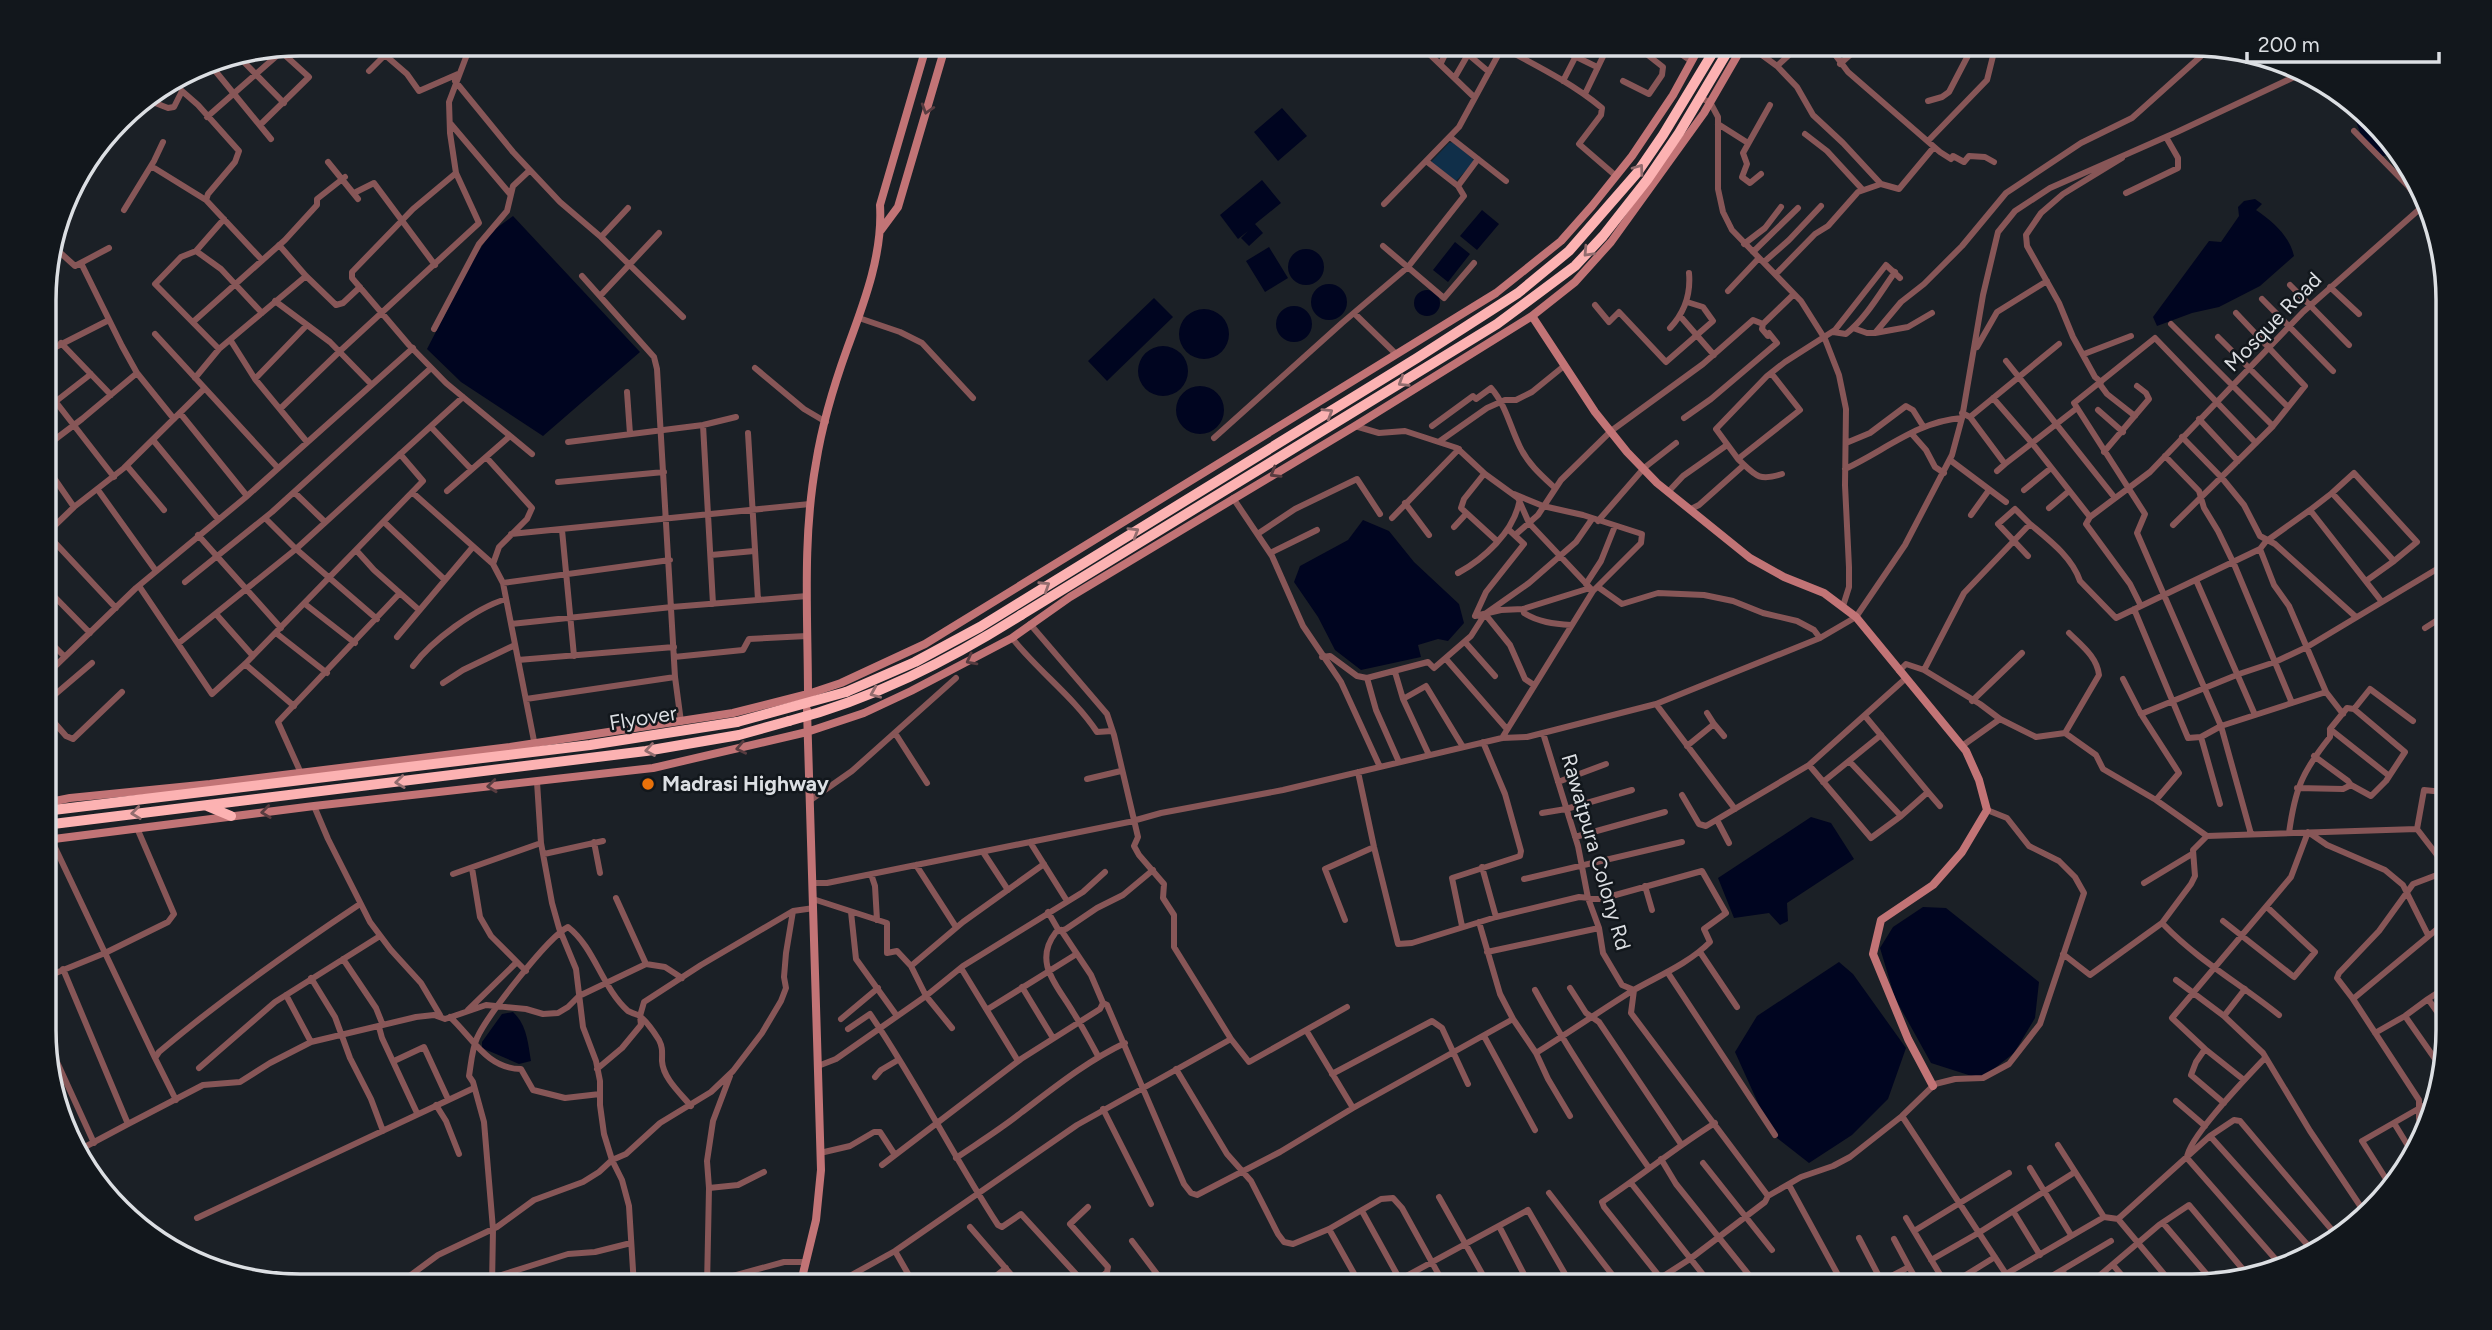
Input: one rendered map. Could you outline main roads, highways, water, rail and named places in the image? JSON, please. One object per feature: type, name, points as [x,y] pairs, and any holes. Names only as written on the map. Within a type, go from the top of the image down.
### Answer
[{"type":"highway","name":"Flyover","points":[[56,824],[646,751],[740,735],[825,712],[880,691],[960,652],[1076,567],[1518,293],[1569,251],[1637,173],[1711,56]]},
{"type":"highway","name":"Flyover","points":[[56,810],[590,746],[737,722],[846,692],[915,662],[1018,610],[1068,593],[1497,324],[1575,266],[1603,236],[1647,180],[1705,100],[1726,56]]},
{"type":"highway","points":[[1673,95],[1684,101]]},
{"type":"highway","points":[[1070,555],[1076,567]]},
{"type":"highway","points":[[182,795],[196,785]]},
{"type":"highway","points":[[204,805],[231,816]]},
{"type":"place","name":"Madrasi Highway","points":[[648,784]]}]
